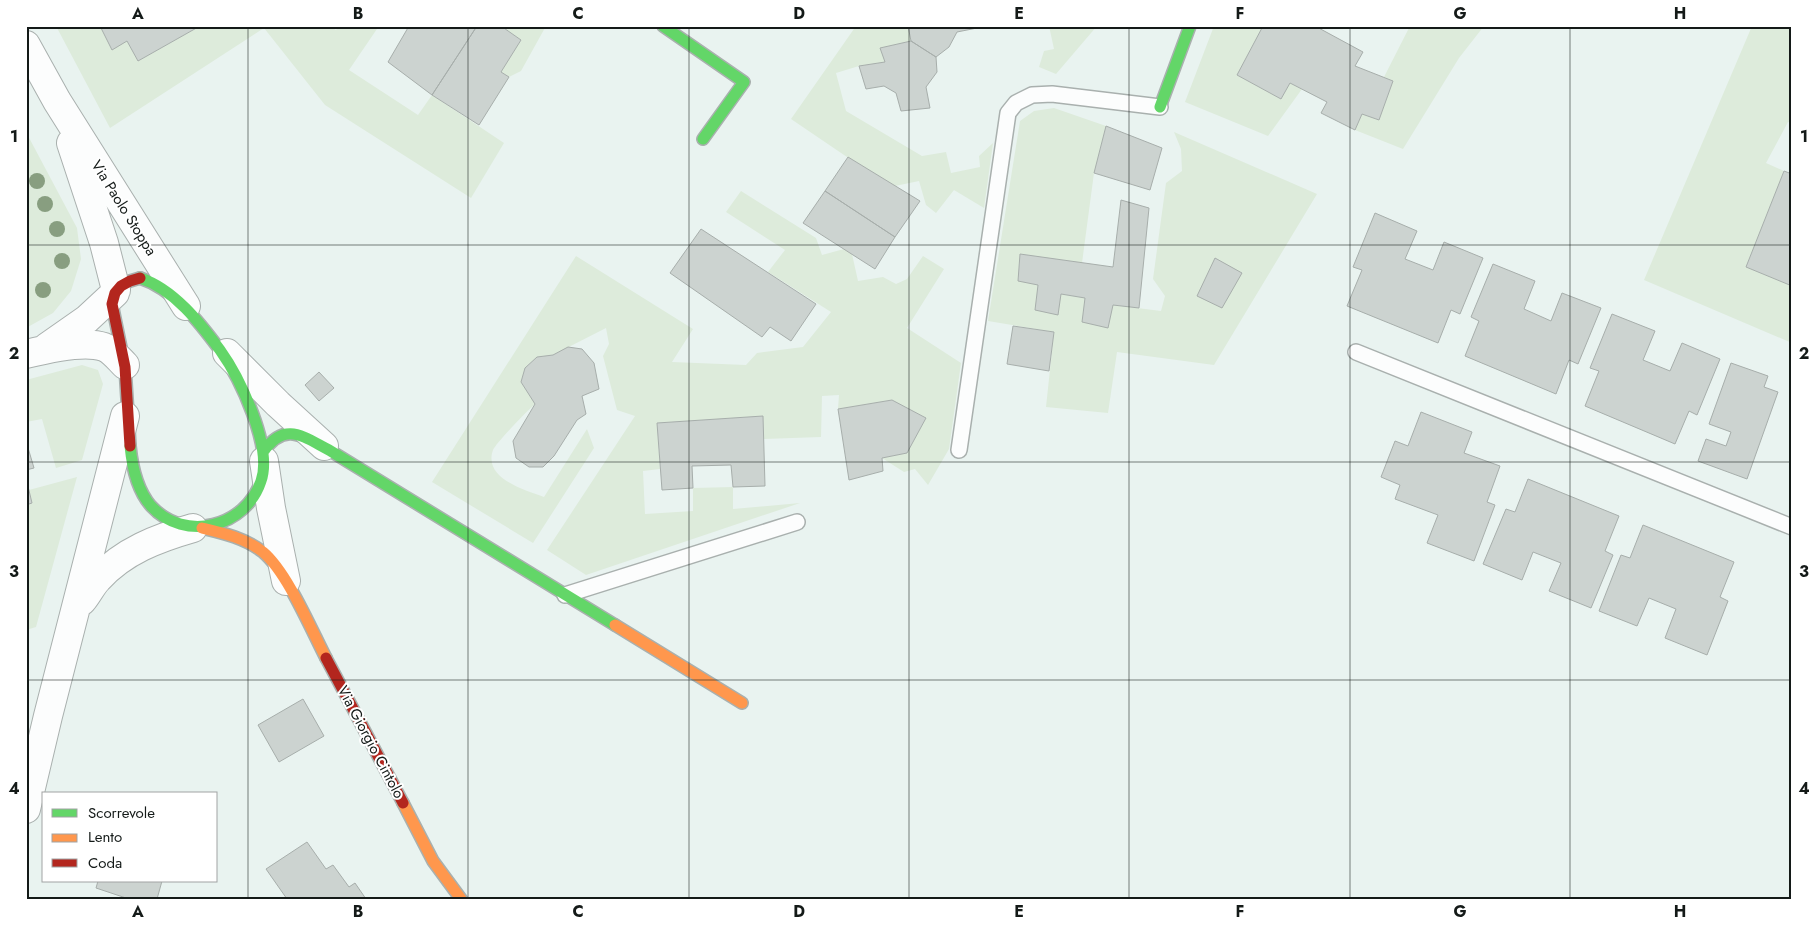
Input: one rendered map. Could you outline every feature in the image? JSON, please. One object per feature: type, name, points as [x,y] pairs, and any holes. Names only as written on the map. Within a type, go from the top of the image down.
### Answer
[{"type":"street","points":[[663,26],[744,82],[703,139]]},
{"type":"street","points":[[1160,107],[1190,26]]},
{"type":"street","name":"Via Paolo Stoppa","points":[[26,45],[57,101],[191,314]]},
{"type":"street","name":"Via Paolo Stoppa","points":[[57,101],[104,243],[116,292]]},
{"type":"street","points":[[34,352],[68,334],[87,320],[127,281],[147,279],[191,314],[211,338],[238,377],[250,406],[264,456]]},
{"type":"street","name":"Via Giorgio Cintolo","points":[[116,292],[112,304],[125,365],[132,468],[146,501],[159,514],[175,523],[228,534],[254,546],[270,559],[286,582],[433,861],[460,899]]},
{"type":"street","points":[[211,338],[278,404],[329,450]]},
{"type":"street","points":[[34,352],[87,344],[104,347],[117,356],[125,365]]},
{"type":"street","points":[[26,809],[48,716],[128,407]]},
{"type":"street","points":[[76,610],[98,579],[114,564],[142,546],[166,535],[211,527],[228,521],[244,510],[255,496],[262,479],[264,456],[271,440],[280,435],[294,432],[329,450],[742,703]]},
{"type":"street","name":"Via Giorgio Cintolo","points":[[264,456],[271,508],[286,582]]},
{"type":"lane","points":[[959,450],[1008,113],[1016,103],[1032,96],[1052,94],[1160,107]]},
{"type":"lane","points":[[1356,352],[1792,527]]},
{"type":"lane","points":[[565,595],[798,522]]},
{"type":"green space","points":[[56,26],[100,26],[112,49],[127,41],[138,61],[200,26],[330,26],[336,30],[339,26],[379,26],[349,70],[418,115],[432,95],[504,143],[471,198],[325,105],[264,28],[110,128]]},
{"type":"green space","points":[[501,26],[546,26],[521,71],[509,77],[501,72],[521,40]]},
{"type":"green space","points":[[856,26],[908,26],[911,41],[880,48],[885,62],[859,66],[836,73],[846,111],[922,156],[946,152],[951,173],[980,167],[979,156],[993,143],[984,208],[954,190],[936,213],[926,205],[919,181],[895,186],[847,157],[791,119]]},
{"type":"green space","points":[[1049,26],[1097,26],[1056,74],[1039,67],[1044,51],[1054,49]]},
{"type":"green space","points":[[1214,26],[1263,26],[1237,75],[1281,99],[1290,83],[1302,89],[1268,136],[1185,102]]},
{"type":"green space","points":[[1410,26],[1484,26],[1459,58],[1403,149],[1355,130],[1362,114],[1379,120],[1393,81],[1384,77]]},
{"type":"green space","points":[[1752,26],[1792,26],[1792,123],[1788,122],[1766,163],[1784,171],[1746,267],[1792,286],[1792,343],[1644,280]]},
{"type":"green space","points":[[1054,108],[1106,126],[1094,173],[1082,263],[1020,254],[1018,280],[1038,285],[1035,310],[1061,294],[1085,298],[1082,321],[1108,328],[1113,305],[1161,311],[1165,296],[1153,279],[1166,183],[1182,171],[1181,149],[1174,132],[1317,194],[1214,365],[1117,352],[1108,413],[1046,407],[1054,332],[988,321],[1020,121],[1034,111]]},
{"type":"green space","points":[[26,132],[77,228],[81,259],[71,291],[53,313],[26,328]]},
{"type":"green space","points":[[741,191],[816,238],[822,255],[844,249],[852,254],[858,281],[883,277],[896,284],[907,279],[923,256],[944,269],[907,328],[961,363],[949,449],[928,485],[915,469],[904,472],[882,458],[907,453],[926,418],[892,400],[838,409],[839,395],[822,396],[821,437],[764,439],[763,416],[657,423],[660,469],[643,471],[645,514],[693,511],[693,488],[733,487],[733,509],[800,503],[586,575],[547,550],[635,416],[617,410],[603,356],[609,344],[606,328],[553,355],[537,357],[525,368],[521,382],[535,404],[505,434],[493,450],[492,460],[494,468],[499,475],[526,491],[544,497],[587,429],[594,448],[533,543],[432,482],[576,256],[693,329],[672,362],[746,365],[757,353],[803,347],[831,312],[768,272],[785,250],[726,212]]},
{"type":"green space","points":[[82,365],[98,370],[103,384],[82,460],[56,468],[42,419],[26,422],[26,380]]},
{"type":"green space","points":[[77,477],[36,627],[26,630],[26,505],[32,503],[29,490]]},
{"type":"building","points":[[100,26],[200,26],[138,61],[127,41],[112,50]]},
{"type":"building","points":[[409,26],[477,26],[432,95],[388,62]]},
{"type":"building","points":[[477,26],[501,26],[521,40],[501,72],[509,77],[479,125],[432,95]]},
{"type":"building","points":[[908,26],[977,26],[977,28],[957,32],[949,47],[936,57],[911,41]]},
{"type":"building","points":[[1263,26],[1315,26],[1363,52],[1355,66],[1393,81],[1379,120],[1362,114],[1355,130],[1321,113],[1327,102],[1290,83],[1281,99],[1237,75]]},
{"type":"building","points":[[911,41],[936,57],[937,72],[926,87],[930,108],[901,111],[896,93],[884,86],[866,89],[859,66],[885,62],[880,48]]},
{"type":"building","points":[[1106,126],[1162,148],[1150,190],[1094,173]]},
{"type":"building","points":[[848,157],[920,201],[895,237],[825,191]]},
{"type":"building","points":[[1784,171],[1792,174],[1792,286],[1746,267]]},
{"type":"building","points":[[825,191],[895,237],[875,269],[803,223]]},
{"type":"building","points":[[1121,200],[1149,208],[1139,308],[1113,305],[1108,328],[1082,322],[1085,298],[1061,294],[1058,315],[1035,310],[1038,285],[1018,281],[1020,254],[1113,267]]},
{"type":"building","points":[[1375,213],[1417,231],[1405,259],[1433,270],[1444,242],[1483,258],[1460,314],[1451,310],[1438,343],[1347,306],[1362,270],[1353,267]]},
{"type":"building","points":[[701,229],[816,304],[791,341],[770,327],[762,337],[670,273]]},
{"type":"building","points":[[1215,258],[1242,273],[1222,308],[1197,296]]},
{"type":"building","points":[[1493,264],[1535,281],[1524,309],[1551,321],[1562,293],[1601,308],[1578,364],[1569,360],[1556,394],[1465,356],[1479,321],[1471,317]]},
{"type":"building","points":[[1612,314],[1655,331],[1643,360],[1670,371],[1682,343],[1720,359],[1697,415],[1689,411],[1675,444],[1585,406],[1599,371],[1590,368]]},
{"type":"building","points":[[1013,326],[1054,332],[1049,371],[1007,364]]},
{"type":"building","points":[[568,347],[582,349],[594,363],[599,389],[582,396],[586,414],[577,420],[554,456],[543,467],[529,467],[516,458],[513,441],[535,404],[521,382],[525,368],[537,357],[553,355]]},
{"type":"building","points":[[1731,363],[1768,376],[1764,387],[1778,392],[1747,479],[1698,461],[1706,439],[1726,446],[1731,432],[1709,424]]},
{"type":"building","points":[[319,372],[334,388],[319,401],[305,385]]},
{"type":"building","points":[[892,400],[926,418],[907,453],[882,458],[883,471],[849,480],[838,409]]},
{"type":"building","points":[[1421,412],[1472,432],[1464,453],[1500,466],[1487,502],[1495,505],[1474,561],[1427,543],[1438,515],[1395,499],[1400,485],[1381,477],[1395,441],[1408,446]]},
{"type":"building","points":[[763,416],[765,486],[733,487],[731,465],[692,466],[693,488],[662,490],[657,423]]},
{"type":"building","points":[[26,441],[34,468],[26,470]]},
{"type":"building","points":[[26,478],[32,503],[26,505]]},
{"type":"building","points":[[1528,479],[1619,516],[1605,551],[1613,555],[1591,608],[1549,591],[1561,563],[1533,552],[1522,580],[1483,564],[1506,509],[1515,512]]},
{"type":"building","points":[[1643,525],[1734,562],[1720,597],[1728,601],[1707,655],[1665,638],[1676,609],[1649,598],[1637,626],[1599,611],[1621,555],[1630,558]]},
{"type":"building","points":[[303,699],[324,736],[279,762],[258,725]]},
{"type":"building","points":[[307,842],[326,869],[333,865],[349,887],[355,883],[366,899],[287,899],[266,869]]},
{"type":"building","points":[[98,882],[162,882],[157,899],[129,899],[96,888]]},
{"type":"traffic: fast","points":[[663,26],[744,82],[703,139]]},
{"type":"traffic: fast","points":[[1160,107],[1190,26]]},
{"type":"traffic: fast","points":[[130,446],[136,478],[146,500],[165,517],[180,524],[213,525],[229,519],[242,510],[253,497],[261,481],[264,467],[259,432],[245,395],[228,362],[204,329],[175,298],[152,283],[140,278]]},
{"type":"traffic: fast","points":[[263,452],[271,442],[286,434],[302,436],[329,450],[615,625]]},
{"type":"traffic: slow","points":[[202,528],[226,534],[249,543],[263,552],[272,561],[290,587],[326,658]]},
{"type":"traffic: slow","points":[[615,625],[742,703]]},
{"type":"traffic: slow","points":[[403,803],[433,861],[461,899]]},
{"type":"traffic: jam","points":[[130,446],[125,367],[112,304],[115,293],[121,286],[140,278]]},
{"type":"traffic: jam","points":[[326,658],[403,803]]}]
